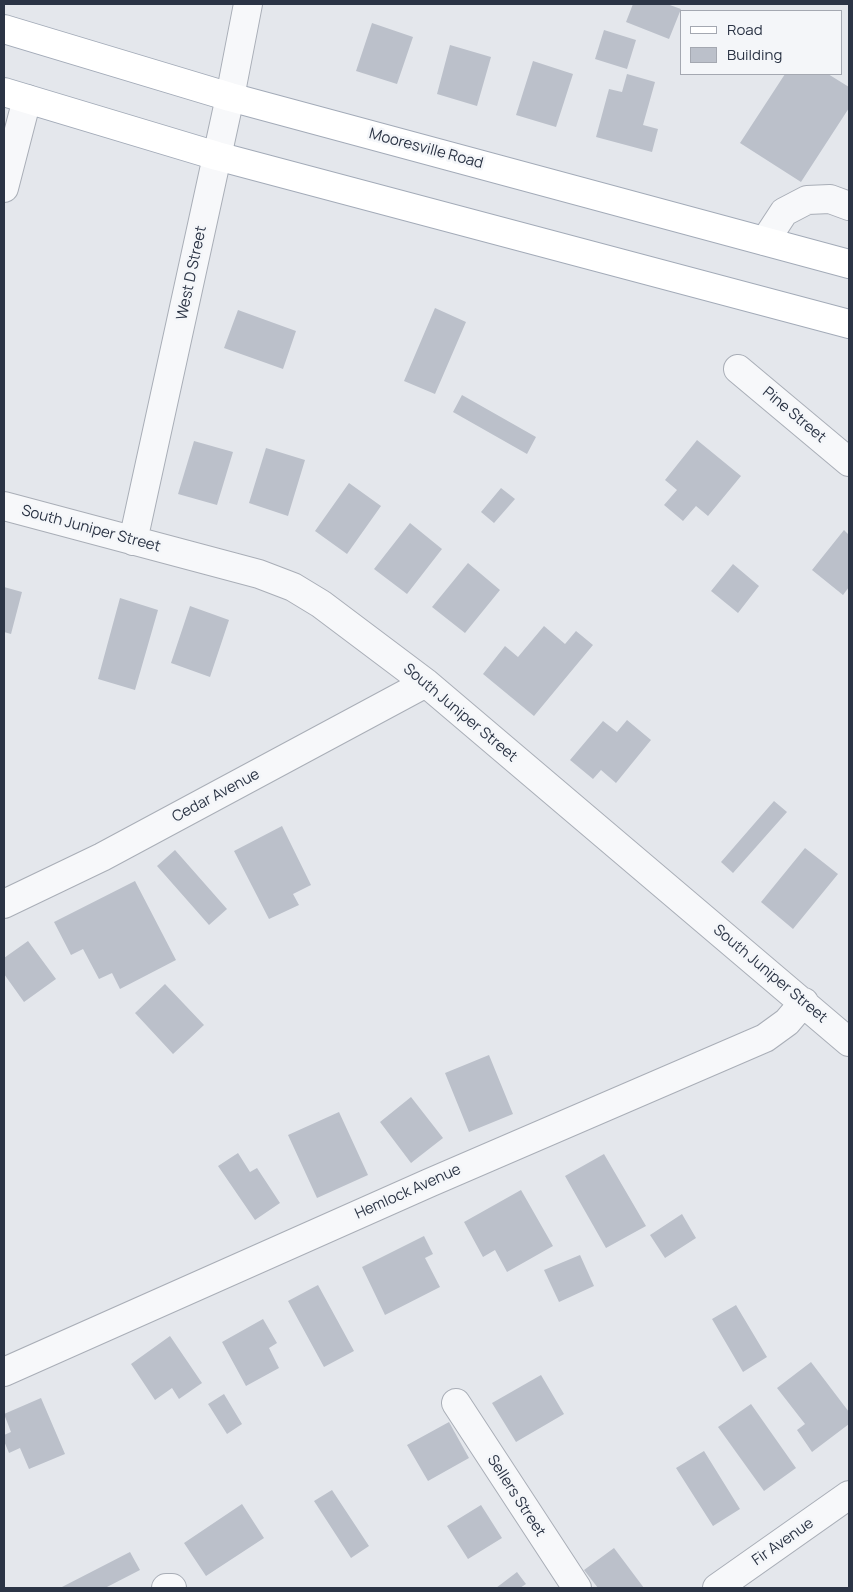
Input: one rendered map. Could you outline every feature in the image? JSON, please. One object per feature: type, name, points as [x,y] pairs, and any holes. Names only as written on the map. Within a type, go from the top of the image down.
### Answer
[{"type":"main road","name":"Mooresville Road","points":[[4,29],[230,96],[849,264]]},
{"type":"main road","points":[[15,96],[217,156],[849,324]]},
{"type":"street","name":"West D Street","points":[[134,541],[248,4]]},
{"type":"street","points":[[4,188],[15,96]]},
{"type":"street","points":[[765,241],[784,212],[807,200],[830,199],[849,206]]},
{"type":"street","name":"Pine Street","points":[[738,369],[849,462]]},
{"type":"street","name":"South Juniper Street","points":[[4,506],[259,574],[293,587],[321,604],[426,683],[849,1042]]},
{"type":"street","name":"Cedar Avenue","points":[[4,904],[102,857],[426,683]]},
{"type":"street","name":"Hemlock Avenue","points":[[4,1372],[438,1179],[765,1038],[787,1022],[804,1002]]},
{"type":"street","name":"Sellers Street","points":[[456,1403],[576,1588]]},
{"type":"street","name":"Fir Avenue","points":[[717,1588],[849,1495]]},
{"type":"street","points":[[166,1588],[172,1588]]},
{"type":"building","points":[[633,4],[667,4],[681,9],[669,39],[626,22]]},
{"type":"building","points":[[372,23],[413,37],[397,84],[356,71]]},
{"type":"building","points":[[604,30],[636,40],[627,69],[595,59]]},
{"type":"building","points":[[450,45],[491,57],[477,106],[437,94]]},
{"type":"building","points":[[533,61],[573,74],[556,127],[516,115]]},
{"type":"building","points":[[627,74],[655,82],[643,125],[658,129],[652,152],[596,137],[609,89],[622,92]]},
{"type":"building","points":[[784,75],[830,75],[849,87],[849,108],[801,182],[740,143]]},
{"type":"building","points":[[435,308],[466,322],[435,394],[404,381]]},
{"type":"building","points":[[238,310],[296,331],[283,369],[224,348]]},
{"type":"building","points":[[462,395],[536,437],[527,454],[453,412]]},
{"type":"building","points":[[697,440],[741,476],[708,516],[696,506],[683,521],[664,505],[677,490],[665,480]]},
{"type":"building","points":[[194,441],[233,452],[217,505],[178,494]]},
{"type":"building","points":[[266,448],[305,460],[288,516],[249,503]]},
{"type":"building","points":[[349,483],[381,506],[347,554],[315,531]]},
{"type":"building","points":[[501,488],[515,499],[494,523],[481,512]]},
{"type":"building","points":[[410,523],[442,549],[407,594],[374,569]]},
{"type":"building","points":[[844,530],[849,535],[849,587],[843,595],[812,570]]},
{"type":"building","points":[[468,563],[500,590],[465,633],[432,607]]},
{"type":"building","points":[[733,564],[759,586],[738,613],[711,591]]},
{"type":"building","points":[[4,587],[22,592],[11,634],[4,632]]},
{"type":"building","points":[[120,598],[158,610],[135,690],[98,679]]},
{"type":"building","points":[[190,606],[229,620],[210,677],[171,663]]},
{"type":"building","points":[[544,626],[565,644],[576,631],[593,645],[534,716],[483,674],[505,646],[518,657]]},
{"type":"building","points":[[627,720],[651,740],[616,783],[601,770],[593,779],[570,760],[603,721],[617,732]]},
{"type":"building","points":[[774,801],[787,812],[733,873],[721,862]]},
{"type":"building","points":[[282,826],[311,885],[293,894],[299,905],[269,919],[234,851]]},
{"type":"building","points":[[805,848],[838,874],[793,929],[761,902]]},
{"type":"building","points":[[175,850],[227,909],[209,925],[157,866]]},
{"type":"building","points":[[135,881],[176,960],[120,989],[112,973],[99,979],[83,949],[71,955],[54,922]]},
{"type":"building","points":[[28,941],[56,979],[24,1002],[4,974],[4,958]]},
{"type":"building","points":[[165,984],[204,1025],[173,1054],[135,1013]]},
{"type":"building","points":[[489,1055],[513,1114],[469,1132],[445,1073]]},
{"type":"building","points":[[411,1097],[443,1138],[411,1163],[380,1122]]},
{"type":"building","points":[[339,1112],[368,1175],[317,1198],[288,1135]]},
{"type":"building","points":[[238,1153],[250,1172],[257,1168],[280,1203],[255,1220],[218,1166]]},
{"type":"building","points":[[604,1154],[646,1226],[606,1248],[565,1176]]},
{"type":"building","points":[[521,1190],[553,1246],[507,1272],[495,1250],[483,1257],[464,1222]]},
{"type":"building","points":[[682,1214],[696,1238],[665,1258],[650,1235]]},
{"type":"building","points":[[424,1236],[433,1254],[425,1258],[440,1287],[385,1315],[362,1267]]},
{"type":"building","points":[[580,1255],[594,1286],[559,1302],[544,1270]]},
{"type":"building","points":[[318,1285],[354,1351],[324,1367],[288,1301]]},
{"type":"building","points":[[736,1305],[767,1357],[743,1372],[712,1319]]},
{"type":"building","points":[[263,1319],[277,1343],[269,1348],[279,1368],[246,1386],[222,1342]]},
{"type":"building","points":[[170,1336],[202,1383],[179,1399],[172,1388],[155,1400],[131,1364]]},
{"type":"building","points":[[811,1362],[849,1412],[849,1424],[812,1452],[797,1430],[805,1424],[777,1388]]},
{"type":"building","points":[[541,1375],[564,1414],[516,1442],[492,1403]]},
{"type":"building","points":[[224,1394],[242,1424],[227,1434],[208,1404]]},
{"type":"building","points":[[41,1398],[65,1454],[29,1469],[20,1448],[9,1453],[4,1441],[4,1435],[11,1432],[4,1414]]},
{"type":"building","points":[[751,1404],[796,1468],[764,1491],[718,1427]]},
{"type":"building","points":[[449,1422],[469,1458],[428,1481],[407,1445]]},
{"type":"building","points":[[704,1451],[740,1509],[713,1526],[676,1468]]},
{"type":"building","points":[[332,1490],[369,1546],[351,1558],[314,1501]]},
{"type":"building","points":[[242,1504],[264,1538],[206,1576],[184,1543]]},
{"type":"building","points":[[481,1505],[502,1538],[468,1559],[447,1526]]},
{"type":"building","points":[[614,1548],[644,1588],[598,1588],[584,1570]]},
{"type":"building","points":[[130,1552],[140,1570],[105,1588],[60,1588]]},
{"type":"building","points":[[517,1572],[526,1584],[520,1588],[496,1588]]}]
